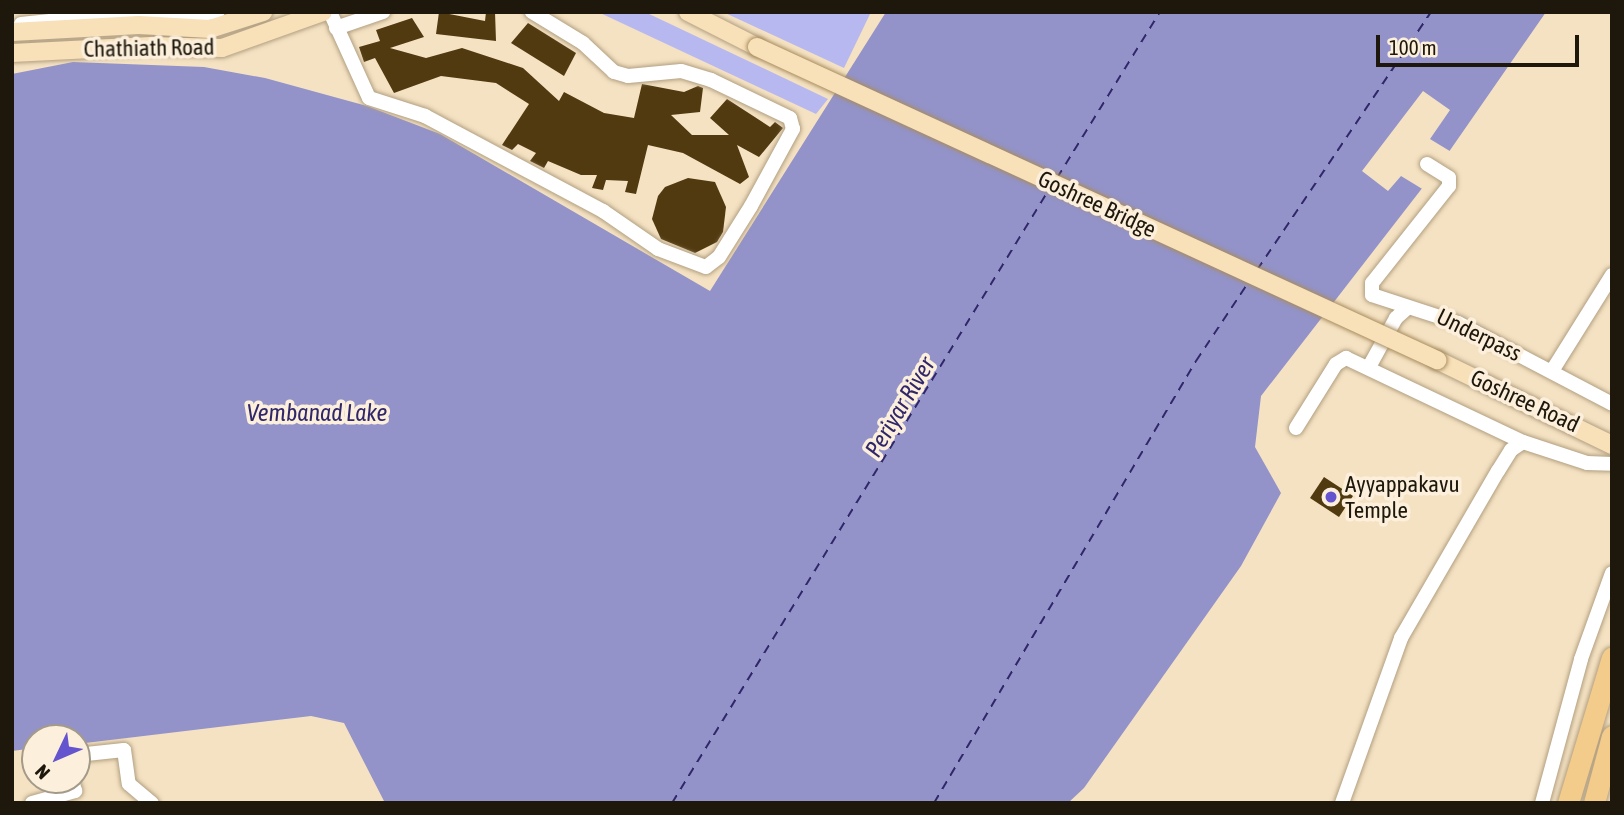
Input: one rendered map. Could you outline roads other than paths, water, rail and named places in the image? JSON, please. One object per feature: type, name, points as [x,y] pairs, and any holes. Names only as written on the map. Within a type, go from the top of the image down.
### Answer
[{"type":"highway","points":[[1568,803],[1612,657]]},
{"type":"highway","points":[[1594,803],[1612,736]]},
{"type":"main road","name":"Chathiath Road","points":[[12,32],[139,25],[210,29],[263,12]]},
{"type":"main road","name":"Chathiath Road","points":[[12,53],[151,46],[222,48],[323,12]]},
{"type":"main road","name":"Goshree Bridge","points":[[688,12],[757,47],[1437,360]]},
{"type":"main road","name":"Goshree Road","points":[[1437,360],[1612,444]]},
{"type":"street","points":[[12,25],[107,15],[165,17],[218,12]]},
{"type":"street","points":[[330,12],[369,98],[425,116],[603,211],[658,249],[706,267],[719,257],[751,206],[793,129],[790,118],[711,80],[681,71],[628,76],[614,72],[583,43],[531,12]]},
{"type":"street","points":[[336,28],[383,12]]},
{"type":"street","points":[[1407,308],[1372,295],[1370,289],[1449,186],[1449,178],[1427,164]]},
{"type":"street","points":[[1552,371],[1612,275]]},
{"type":"street","name":"Underpass","points":[[1369,367],[1396,318],[1407,308],[1422,308],[1458,323],[1612,404]]},
{"type":"street","points":[[1296,428],[1336,364],[1346,358],[1523,442],[1587,463],[1612,464]]},
{"type":"street","points":[[1342,803],[1401,639],[1504,461],[1523,442]]},
{"type":"street","points":[[1542,803],[1581,659],[1612,573]]},
{"type":"street","points":[[91,754],[124,750],[129,783],[152,803]]},
{"type":"street","points":[[32,803],[64,794]]},
{"type":"water","name":"Vembanad Lake","points":[[886,12],[1546,12],[1437,169],[1261,396],[1255,447],[1281,493],[1241,566],[1084,788],[1068,803],[385,803],[344,723],[311,716],[91,742],[91,724],[21,724],[21,750],[12,751],[12,74],[73,62],[204,67],[265,78],[367,106],[440,134],[710,291]]},
{"type":"place","name":"Ayyappakavu Temple","points":[[1331,497]]},
{"type":"water label","name":"Periyar River","points":[[900,407]]}]
